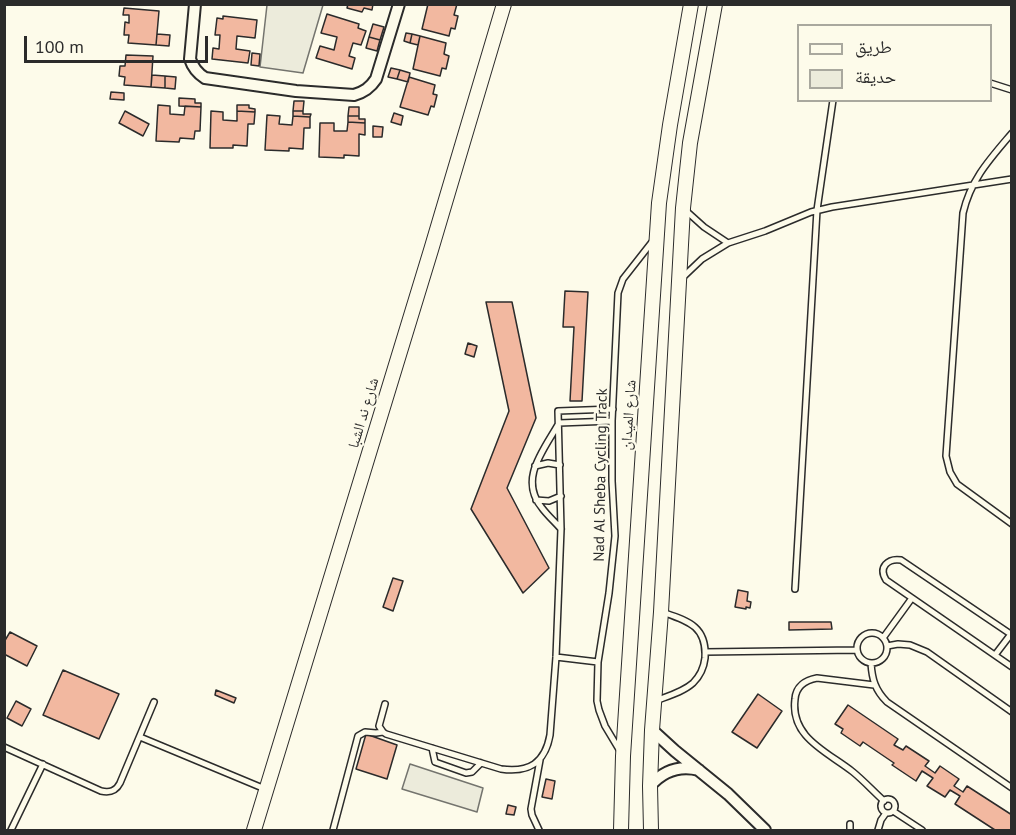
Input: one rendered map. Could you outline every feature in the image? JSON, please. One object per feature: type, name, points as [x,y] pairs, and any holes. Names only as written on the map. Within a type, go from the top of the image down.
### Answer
[{"type":"street","points":[[195,4],[190,59],[192,67],[198,74],[205,78],[296,91],[354,95],[370,87],[376,79],[399,4]]},
{"type":"street","name":"شارع ند الشبا","points":[[254,831],[504,4]]},
{"type":"street","name":"شارع الميدان","points":[[621,831],[623,756],[657,236],[664,164],[691,4]]},
{"type":"street","points":[[651,831],[652,729],[662,612],[683,208],[690,143],[716,9]]},
{"type":"street","points":[[652,729],[728,794],[765,831]]},
{"type":"street","points":[[650,786],[660,776],[672,770],[685,768],[699,770]]},
{"type":"lane","points":[[992,83],[1011,90]]},
{"type":"lane","points":[[795,589],[817,210],[833,102]]},
{"type":"lane","points":[[1011,133],[984,166],[965,204],[947,448],[947,464],[953,478],[962,489],[1011,524]]},
{"type":"lane","points":[[679,281],[702,259],[728,243],[817,210],[1011,179]]},
{"type":"lane","points":[[683,208],[704,227],[728,243]]},
{"type":"lane","name":"Nad Al Sheba Cycling Track","points":[[623,756],[605,726],[597,701],[598,662],[615,536],[612,421],[618,293],[627,273],[657,236]]},
{"type":"lane","points":[[539,831],[531,809],[540,760],[550,735],[556,657],[561,529],[558,411],[613,409]]},
{"type":"lane","points":[[559,423],[612,421]]},
{"type":"lane","points":[[559,423],[535,466],[531,483],[541,508],[561,529]]},
{"type":"lane","points":[[535,466],[548,463],[560,465]]},
{"type":"lane","points":[[536,500],[549,501],[561,496]]},
{"type":"lane","points":[[995,655],[1011,635],[905,562],[897,559],[889,561],[883,567],[884,577],[1011,667]]},
{"type":"lane","points":[[883,638],[912,598]]},
{"type":"lane","points":[[654,702],[685,688],[696,680],[703,667],[705,652],[705,644],[698,629],[662,612]]},
{"type":"lane","points":[[867,633],[878,633],[887,646],[885,656],[871,663],[861,659],[856,650],[858,639],[867,633]]},
{"type":"lane","points":[[887,646],[910,645],[927,652],[1011,712]]},
{"type":"lane","points":[[705,652],[856,650]]},
{"type":"lane","points":[[556,657],[598,662]]},
{"type":"lane","points":[[871,663],[874,685],[881,696],[1011,788]]},
{"type":"lane","points":[[874,685],[810,679],[804,682],[795,694],[794,707],[797,721],[811,742],[852,771],[884,801]]},
{"type":"lane","points":[[4,747],[101,791],[113,791],[120,783],[154,702]]},
{"type":"lane","points":[[383,732],[379,722],[385,704]]},
{"type":"lane","points":[[333,831],[358,736],[365,732],[383,732],[512,771],[540,760]]},
{"type":"lane","points":[[140,736],[266,790]]},
{"type":"lane","points":[[432,748],[433,759],[437,763],[466,773],[472,772],[481,763]]},
{"type":"lane","points":[[10,830],[43,764]]},
{"type":"lane","points":[[886,813],[881,806],[889,799],[895,806],[893,811]]},
{"type":"lane","points":[[878,831],[886,813],[893,811]]},
{"type":"lane","points":[[893,811],[922,831]]},
{"type":"green space","points":[[267,5],[323,5],[303,73],[260,67]]},
{"type":"green space","points":[[410,764],[483,788],[477,812],[402,789]]},
{"type":"building","points":[[348,4],[373,4],[372,10],[364,8],[362,12],[347,8]]},
{"type":"building","points":[[428,4],[457,4],[454,15],[458,16],[455,29],[451,28],[449,36],[422,29]]},
{"type":"building","points":[[124,8],[159,11],[156,45],[128,43],[129,35],[124,35],[125,22],[129,23],[129,15],[123,15]]},
{"type":"building","points":[[327,14],[359,24],[358,28],[366,31],[361,45],[353,43],[349,56],[355,58],[352,69],[316,58],[320,46],[334,50],[337,37],[321,33]]},
{"type":"building","points":[[223,16],[257,20],[255,38],[237,36],[236,49],[250,51],[248,63],[212,59],[213,48],[219,49],[220,35],[215,35],[217,18],[223,19]]},
{"type":"building","points":[[373,24],[384,27],[380,40],[369,37]]},
{"type":"building","points":[[406,33],[412,34],[410,43],[404,41]]},
{"type":"building","points":[[157,34],[170,35],[169,46],[156,45]]},
{"type":"building","points":[[412,34],[420,36],[418,45],[410,43]]},
{"type":"building","points":[[420,36],[446,43],[444,54],[449,56],[446,69],[442,68],[440,76],[413,69]]},
{"type":"building","points":[[369,37],[380,40],[377,51],[366,48]]},
{"type":"building","points":[[252,53],[260,54],[259,66],[251,65]]},
{"type":"building","points":[[126,55],[153,56],[151,87],[124,85],[125,77],[119,76],[120,66],[125,66]]},
{"type":"building","points":[[391,68],[400,70],[397,79],[388,77]]},
{"type":"building","points":[[400,70],[410,73],[408,82],[397,79]]},
{"type":"building","points":[[152,75],[165,76],[165,88],[151,87]]},
{"type":"building","points":[[165,76],[176,77],[175,89],[165,88]]},
{"type":"building","points":[[409,77],[435,85],[433,94],[437,95],[434,107],[431,106],[428,115],[400,107]]},
{"type":"building","points":[[111,92],[124,93],[124,100],[110,99]]},
{"type":"building","points":[[179,98],[195,99],[195,103],[201,103],[201,107],[179,106]]},
{"type":"building","points":[[294,101],[304,101],[303,111],[293,111]]},
{"type":"building","points":[[158,105],[170,106],[170,114],[184,115],[185,106],[201,107],[200,131],[195,131],[194,139],[180,138],[179,142],[156,141]]},
{"type":"building","points":[[237,105],[249,105],[249,108],[255,109],[255,112],[237,111]]},
{"type":"building","points":[[349,107],[359,107],[359,116],[348,116]]},
{"type":"building","points":[[125,111],[149,124],[143,136],[119,123]]},
{"type":"building","points":[[211,111],[223,112],[223,120],[237,121],[237,111],[255,112],[254,124],[248,124],[247,146],[210,148]]},
{"type":"building","points":[[293,111],[311,114],[310,117],[293,116]]},
{"type":"building","points":[[394,113],[403,116],[401,125],[391,122]]},
{"type":"building","points":[[267,115],[280,116],[279,124],[292,125],[293,116],[310,117],[310,128],[304,128],[303,149],[265,150]]},
{"type":"building","points":[[348,116],[359,116],[359,119],[365,119],[365,123],[348,122]]},
{"type":"building","points":[[348,122],[365,123],[365,135],[359,134],[359,156],[319,157],[320,123],[334,123],[334,131],[347,131]]},
{"type":"building","points":[[373,126],[383,127],[382,137],[373,137]]},
{"type":"building","points":[[565,291],[588,292],[582,401],[570,401],[574,327],[563,327]]},
{"type":"building","points":[[486,302],[512,302],[536,418],[507,488],[549,568],[523,593],[471,509],[509,411]]},
{"type":"building","points":[[468,343],[477,346],[474,357],[465,354]]},
{"type":"building","points":[[393,578],[403,581],[393,611],[383,607]]},
{"type":"building","points":[[738,590],[748,592],[747,601],[751,602],[750,608],[735,607]]},
{"type":"building","points":[[789,622],[831,622],[832,629],[789,630]]},
{"type":"building","points":[[10,632],[37,646],[27,666],[4,654],[4,642]]},
{"type":"building","points":[[63,670],[119,694],[99,739],[43,715]]},
{"type":"building","points":[[216,690],[236,698],[234,703],[215,695]]},
{"type":"building","points":[[758,694],[782,711],[757,748],[732,732]]},
{"type":"building","points":[[16,701],[31,709],[22,726],[7,718]]},
{"type":"building","points":[[848,705],[898,739],[894,745],[903,750],[906,746],[929,761],[925,766],[935,773],[940,766],[959,779],[954,786],[963,792],[967,786],[1012,815],[1012,830],[995,830],[955,804],[960,796],[950,790],[945,797],[927,786],[933,778],[922,771],[916,781],[863,742],[860,746],[841,733],[843,729],[835,724]]},
{"type":"building","points":[[366,734],[397,745],[387,779],[356,769]]},
{"type":"building","points":[[546,779],[555,781],[552,799],[542,797]]},
{"type":"building","points":[[508,805],[516,807],[514,815],[506,814]]}]
